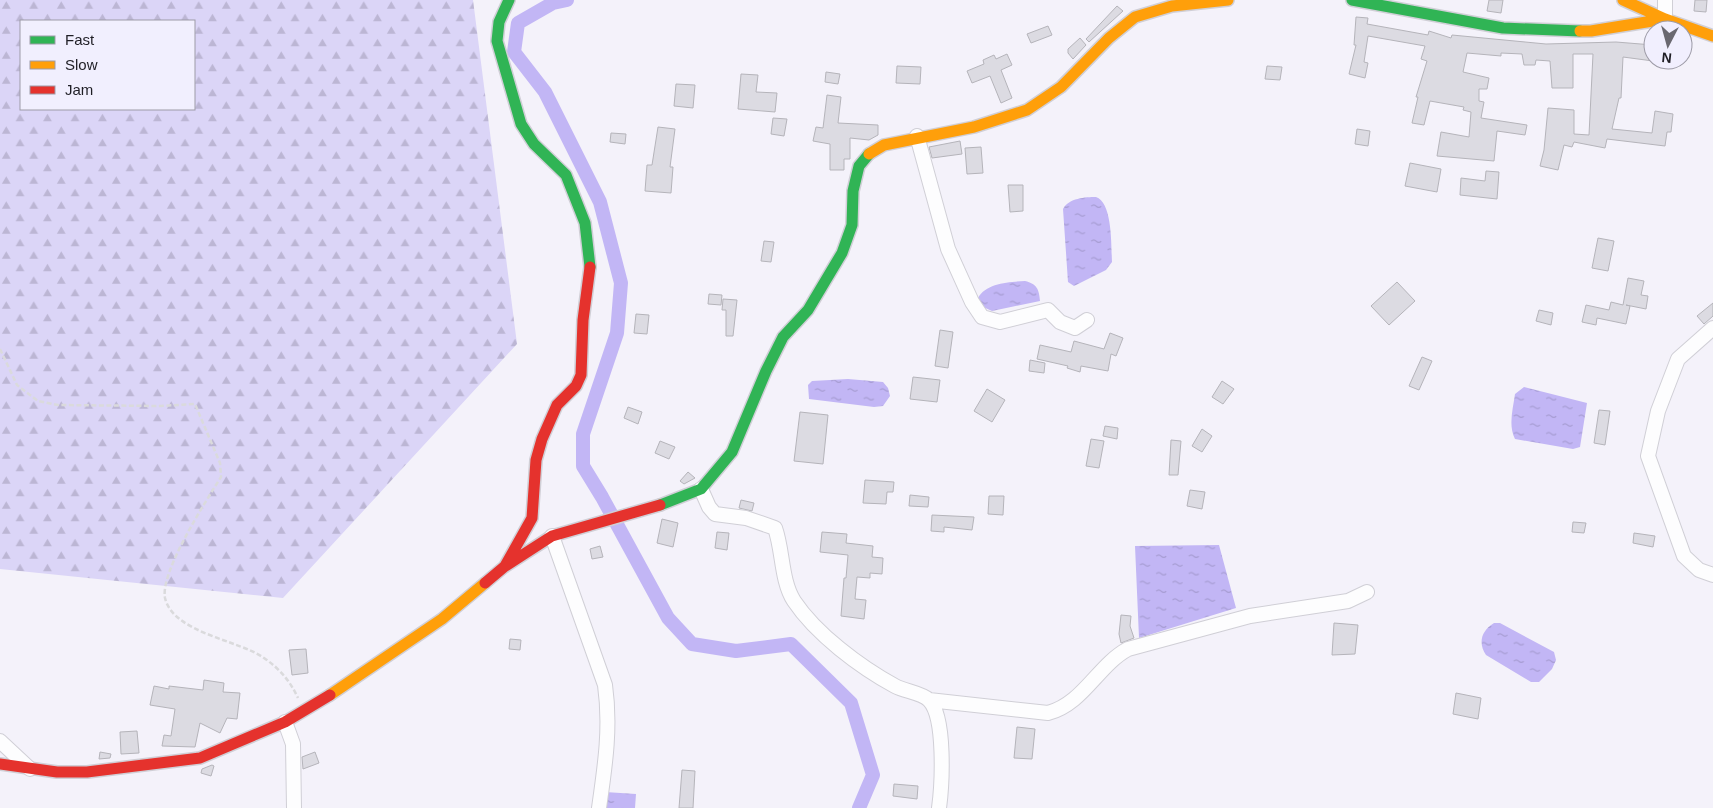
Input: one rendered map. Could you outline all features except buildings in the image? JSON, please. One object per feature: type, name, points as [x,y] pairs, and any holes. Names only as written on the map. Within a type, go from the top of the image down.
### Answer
[{"type":"main road","points":[[504,567],[532,518],[536,460],[542,439],[556,405],[576,386],[581,375],[583,320],[591,272],[585,223],[566,175],[534,144],[521,124],[497,40],[500,22],[509,0]]},
{"type":"main road","points":[[0,764],[31,770],[87,772],[200,758],[285,722],[304,711],[442,619],[504,567],[552,536],[674,501],[701,489],[732,452],[766,371],[783,337],[808,310],[842,254],[852,225],[853,191],[859,166],[872,151],[884,145],[917,136],[993,122],[1027,110],[1069,81],[1121,27],[1138,15],[1160,9],[1228,0]]},
{"type":"main road","points":[[1352,0],[1504,28],[1592,31],[1665,19]]},
{"type":"main road","points":[[1623,0],[1665,19],[1713,36]]},
{"type":"street","points":[[1664,0],[1665,19]]},
{"type":"street","points":[[917,136],[948,249],[972,302],[982,317],[1000,322],[1048,310],[1060,322],[1076,328],[1087,320]]},
{"type":"street","points":[[1713,328],[1678,359],[1658,411],[1648,456],[1684,556],[1699,570],[1713,575]]},
{"type":"street","points":[[701,489],[708,507],[715,514],[746,518],[774,528],[780,542],[779,554],[793,600],[850,659],[896,686],[929,700],[1048,713],[1062,709],[1089,686],[1118,654],[1128,649],[1250,616],[1348,601],[1366,592]]},
{"type":"street","points":[[552,536],[605,685],[608,709],[608,749],[599,808]]},
{"type":"street","points":[[929,700],[937,713],[940,739],[943,778],[939,808]]},
{"type":"street","points":[[285,722],[292,744],[294,808]]},
{"type":"street","points":[[0,741],[31,770]]},
{"type":"path","points":[[0,349],[17,385],[38,401],[58,405],[160,406],[195,404],[220,464],[221,478],[174,558],[165,597],[172,613],[186,623],[262,656],[277,668],[289,680],[304,711]]},
{"type":"green space","points":[[0,0],[473,0],[517,344],[283,598],[0,569]]},
{"type":"water","points":[[1096,197],[1106,207],[1110,226],[1112,262],[1106,270],[1074,286],[1068,282],[1063,209],[1073,200]]},
{"type":"water","points":[[1025,281],[1037,288],[1040,301],[992,311],[981,306],[978,298],[986,289],[998,284]]},
{"type":"water","points":[[848,379],[883,382],[888,388],[890,396],[883,406],[874,407],[809,399],[808,385],[812,381]]},
{"type":"water","points":[[1524,387],[1587,403],[1580,447],[1573,449],[1515,439],[1511,423],[1512,411],[1515,394]]},
{"type":"water","points":[[1219,545],[1236,608],[1139,638],[1135,546]]},
{"type":"water","points":[[1494,623],[1500,623],[1554,652],[1556,660],[1552,669],[1539,682],[1531,682],[1486,655],[1482,646],[1482,638],[1486,630]]},
{"type":"water","points":[[605,792],[636,794],[635,808],[606,808]]},
{"type":"waterway","points":[[567,0],[553,3],[518,23],[514,52],[545,92],[600,202],[621,283],[617,333],[583,434],[583,466],[668,618],[692,644],[736,651],[791,644],[851,703],[873,775],[859,808]]},
{"type":"traffic: fast","points":[[509,0],[499,22],[497,41],[521,124],[534,144],[566,175],[585,223],[590,267]]},
{"type":"traffic: fast","points":[[1352,0],[1503,28],[1580,31]]},
{"type":"traffic: fast","points":[[660,505],[701,489],[732,452],[766,371],[783,337],[808,310],[842,253],[852,225],[853,191],[859,166],[869,154]]},
{"type":"traffic: slow","points":[[869,154],[884,145],[974,127],[1027,110],[1061,87],[1109,38],[1135,17],[1172,6],[1228,0]]},
{"type":"traffic: slow","points":[[1623,0],[1665,19],[1713,36]]},
{"type":"traffic: slow","points":[[1580,31],[1591,31],[1665,19]]},
{"type":"traffic: slow","points":[[330,695],[442,619],[485,583]]},
{"type":"traffic: jam","points":[[505,566],[532,518],[536,460],[542,439],[557,405],[576,386],[581,375],[583,320],[590,267]]},
{"type":"traffic: jam","points":[[485,583],[504,567],[552,536],[660,505]]},
{"type":"traffic: jam","points":[[0,764],[57,772],[87,772],[200,758],[285,722],[330,695]]}]
